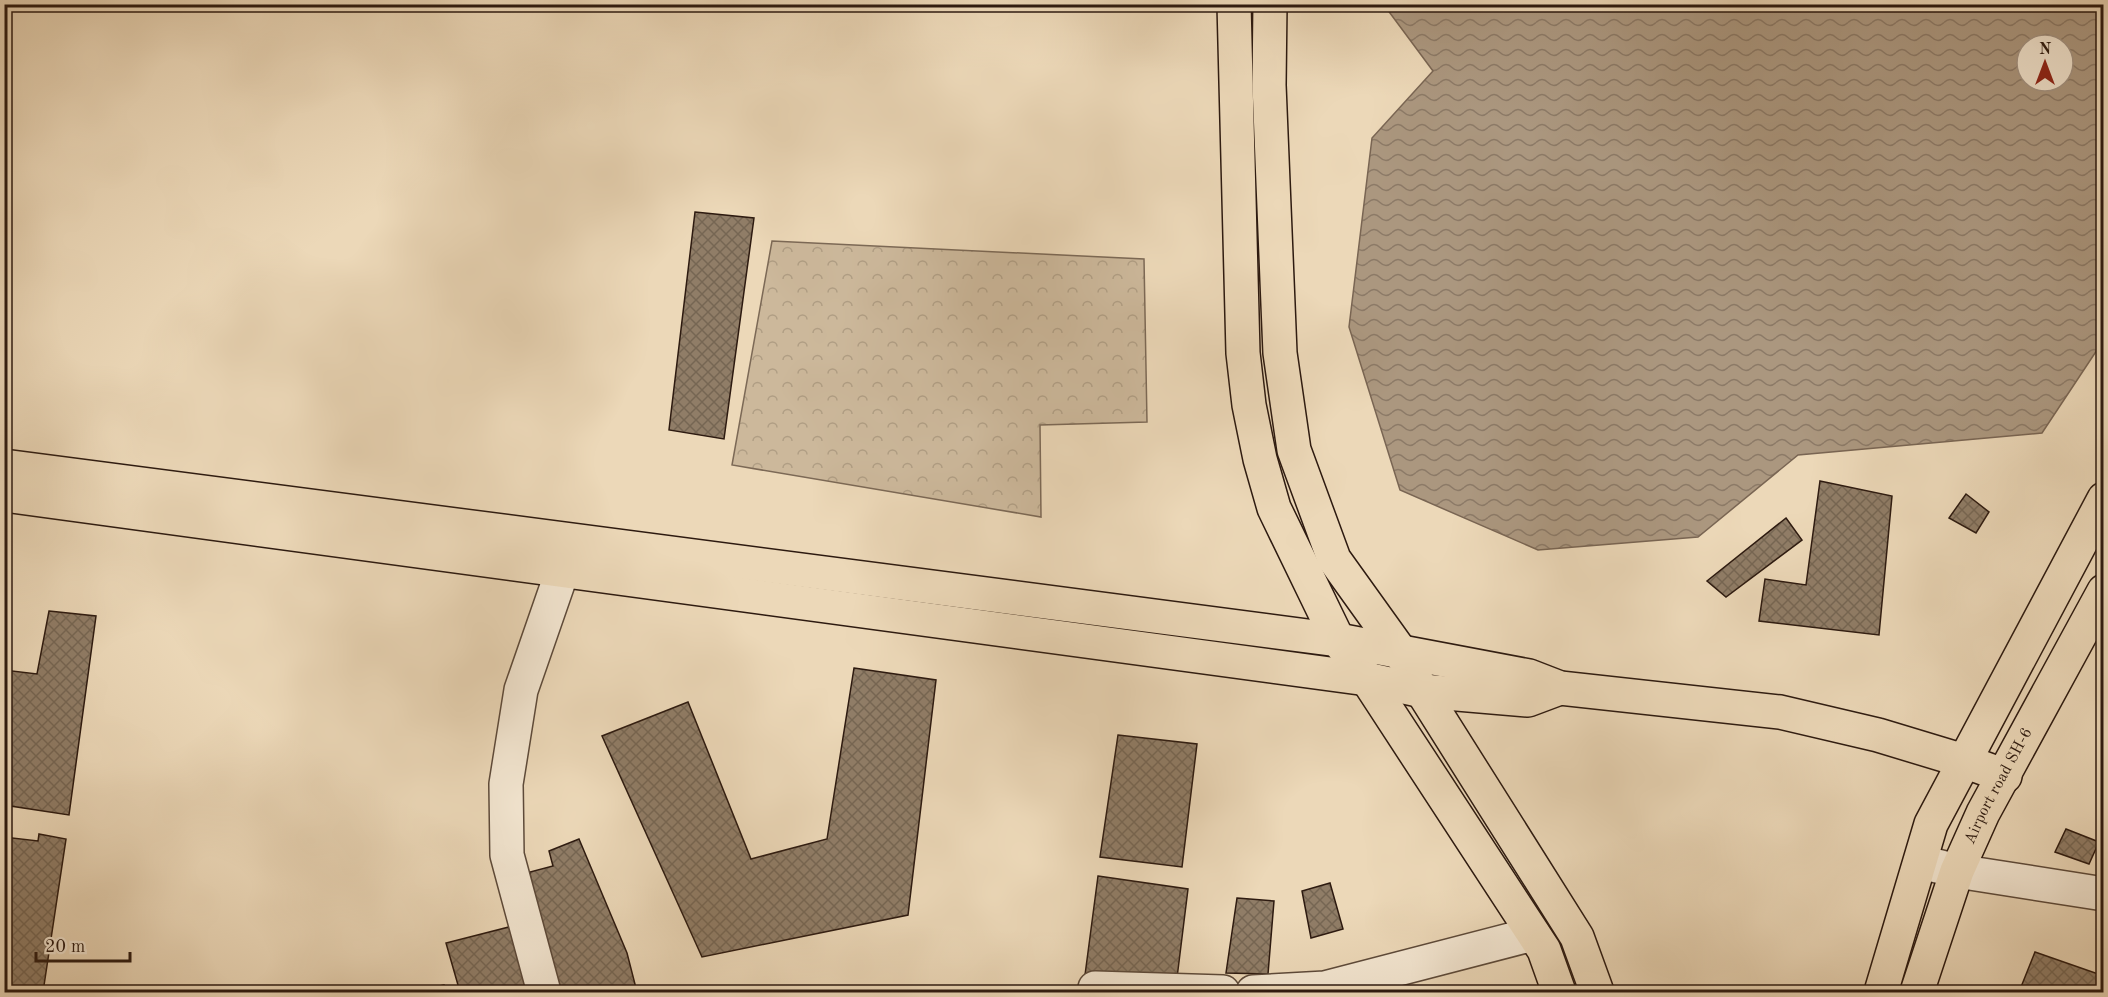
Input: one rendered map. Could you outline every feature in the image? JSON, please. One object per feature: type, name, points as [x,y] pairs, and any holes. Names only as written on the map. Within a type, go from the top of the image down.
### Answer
[{"type":"main road","points":[[1234,4],[1243,342],[1249,405],[1260,459],[1274,508],[1338,640],[1367,679],[1544,951],[1559,993]]},
{"type":"main road","points":[[1270,4],[1269,85],[1280,353],[1294,450],[1334,559],[1400,651],[1422,691],[1578,937],[1597,993]]},
{"type":"main road","points":[[4,466],[1338,640],[1529,676],[1560,688],[1780,712],[1878,735],[2005,776]]},
{"type":"main road","points":[[4,495],[1367,679],[1422,691],[1528,700],[1560,688]]},
{"type":"main road","points":[[1881,993],[1931,824],[2103,499]]},
{"type":"main road","name":"Airport road SH-6","points":[[1917,993],[1957,871],[1983,813],[2103,591]]},
{"type":"street","points":[[544,993],[507,855],[506,784],[521,690],[563,570]]},
{"type":"street","points":[[1921,862],[1957,871],[2103,894]]},
{"type":"street","points":[[1253,993],[1325,990],[1533,934]]},
{"type":"street","points":[[1095,993],[1095,988],[1223,993]]},
{"type":"green space","points":[[772,241],[1144,259],[1147,422],[1040,425],[1041,517],[732,465]]},
{"type":"water","points":[[1384,5],[2103,5],[2103,341],[2042,433],[1798,455],[1698,537],[1538,550],[1400,490],[1349,327],[1372,138],[1433,71]]},
{"type":"building","points":[[695,212],[754,218],[724,439],[669,430]]},
{"type":"building","points":[[1820,481],[1892,496],[1879,635],[1759,621],[1765,579],[1806,585]]},
{"type":"building","points":[[1966,494],[1989,512],[1976,533],[1949,518]]},
{"type":"building","points":[[1786,518],[1802,540],[1726,597],[1707,581]]},
{"type":"building","points":[[49,611],[96,616],[69,815],[4,805],[4,670],[37,674]]},
{"type":"building","points":[[854,668],[936,680],[908,915],[702,957],[602,736],[688,702],[751,859],[827,839]]},
{"type":"building","points":[[1118,735],[1197,744],[1182,867],[1100,857]]},
{"type":"building","points":[[2066,829],[2099,842],[2089,864],[2055,852]]},
{"type":"building","points":[[39,834],[66,839],[43,992],[4,992],[4,837],[38,841]]},
{"type":"building","points":[[579,839],[627,953],[637,992],[562,992],[534,909],[530,872],[553,866],[549,851]]},
{"type":"building","points":[[1098,876],[1188,889],[1176,986],[1085,975]]},
{"type":"building","points":[[1330,883],[1343,929],[1311,938],[1302,891]]},
{"type":"building","points":[[1237,898],[1274,901],[1268,974],[1226,973]]},
{"type":"building","points":[[509,927],[532,992],[460,992],[446,943]]},
{"type":"building","points":[[2035,952],[2104,976],[2104,992],[2019,992]]},
{"type":"building","points":[[444,985],[446,992],[413,992]]}]
